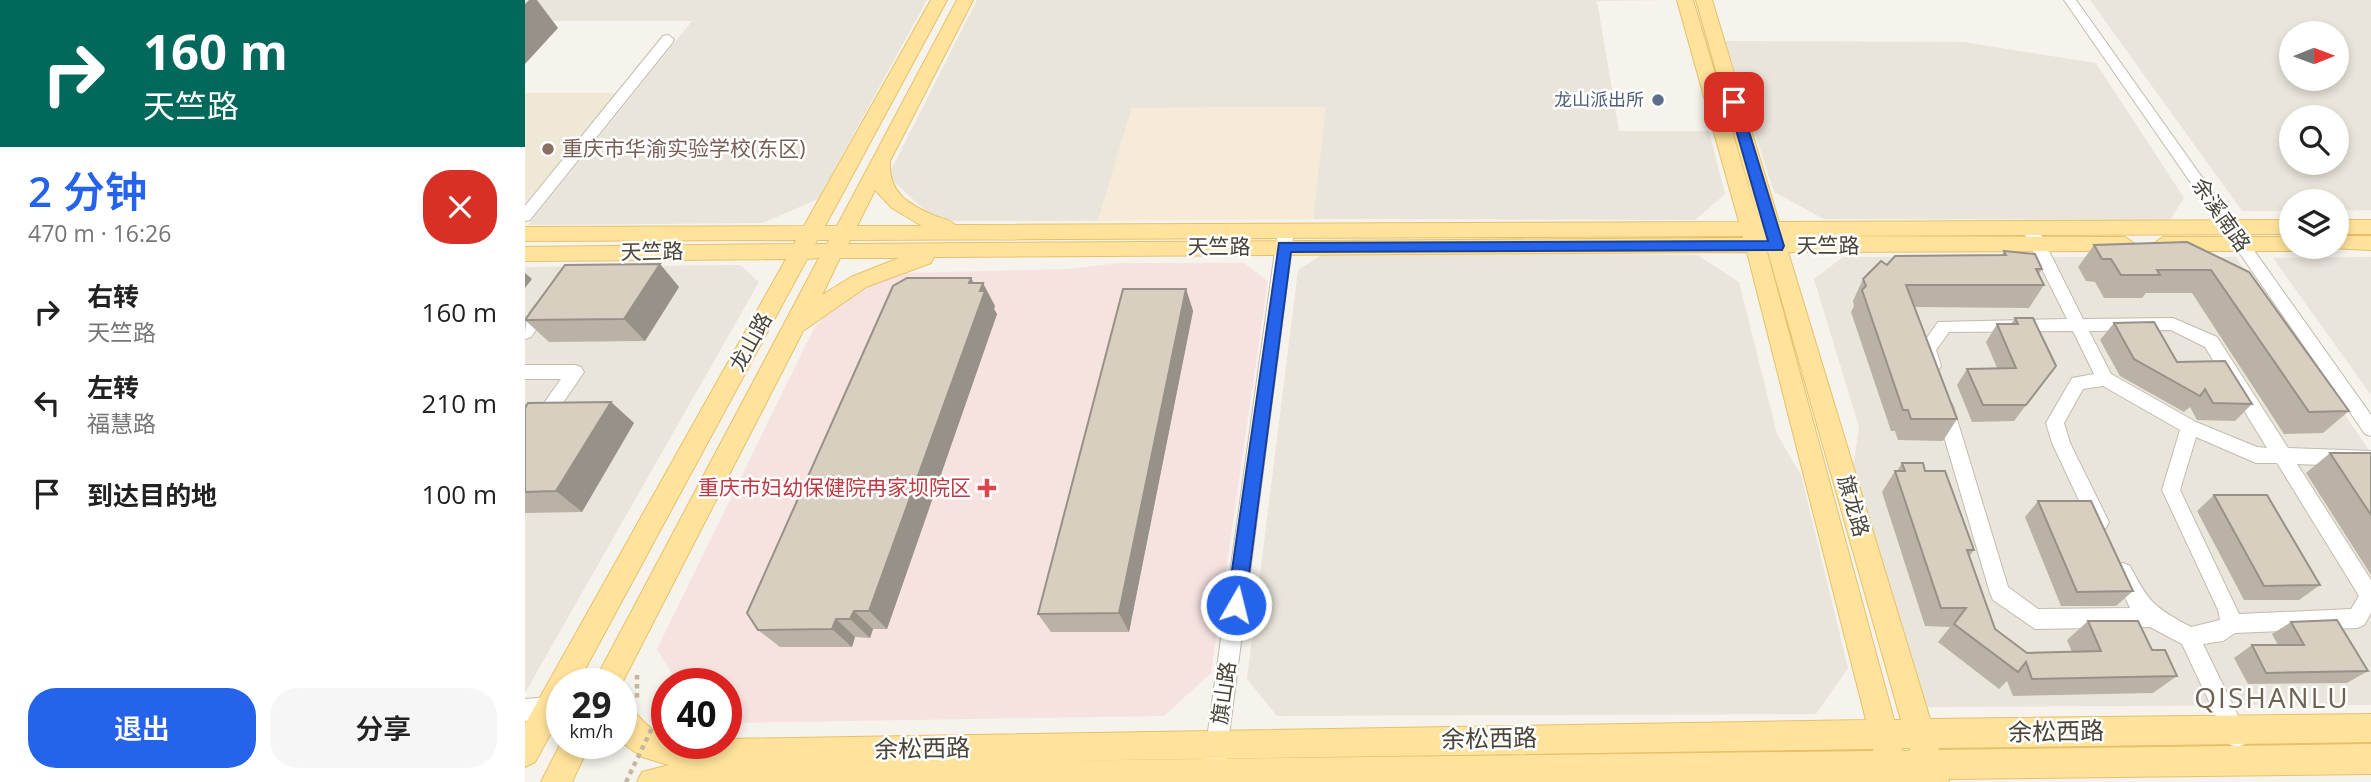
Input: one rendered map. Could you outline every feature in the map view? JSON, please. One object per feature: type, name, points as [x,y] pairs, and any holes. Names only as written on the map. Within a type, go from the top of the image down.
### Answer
[{"type":"main road","name":"龙山路","points":[[565,668],[807,241],[939,0]]},
{"type":"main road","name":"龙山路","points":[[622,668],[787,337],[965,0]]},
{"type":"main road","points":[[1685,0],[1764,238]]},
{"type":"main road","points":[[1704,0],[1893,773]]},
{"type":"main road","points":[[881,159],[881,183],[888,193],[922,219],[937,225],[990,231]]},
{"type":"main road","points":[[2349,227],[2371,227]]},
{"type":"main road","name":"天竺路","points":[[2236,236],[2279,229]]},
{"type":"main road","name":"天竺路","points":[[838,241],[990,231],[1285,238],[2236,236],[2279,242]]},
{"type":"main road","name":"天竺路","points":[[525,234],[838,241],[963,249],[1285,238]]},
{"type":"main road","name":"旗龙路","points":[[1764,238],[1932,773]]},
{"type":"main road","name":"天竺路","points":[[525,254],[807,241]]},
{"type":"main road","points":[[2349,243],[2371,243]]},
{"type":"main road","points":[[787,337],[824,302],[848,285],[896,265],[963,249]]},
{"type":"main road","name":"龙山路","points":[[525,752],[546,704]]},
{"type":"main road","name":"余松西路","points":[[637,738],[643,743],[667,752],[697,754],[1218,743],[2371,728]]},
{"type":"main road","points":[[556,782],[568,759]]},
{"type":"main road","points":[[569,782],[573,759]]},
{"type":"main road","name":"余松西路","points":[[652,782],[690,778],[1213,779],[1932,773],[2248,760],[2371,759]]},
{"type":"street","name":"余溪南路","points":[[2070,0],[2371,429]]},
{"type":"street","points":[[525,216],[668,39]]},
{"type":"street","points":[[2033,236],[2105,379],[2190,427],[2256,455],[2371,459]]},
{"type":"street","name":"旗山路","points":[[1213,779],[1285,238]]},
{"type":"street","points":[[570,273],[585,253]]},
{"type":"street","points":[[525,333],[555,293]]},
{"type":"street","points":[[2152,617],[2035,619],[2000,593],[1927,349],[1944,326],[2173,324],[2211,342],[2370,596],[2357,618],[2231,624],[2223,631],[2189,638]]},
{"type":"street","points":[[525,372],[575,372],[525,445]]},
{"type":"street","points":[[2105,379],[2078,383],[2055,423],[2061,443],[2139,604],[2152,617],[2189,638],[2248,760]]},
{"type":"street","points":[[2190,427],[2171,490],[2228,610],[2231,624]]},
{"type":"path","points":[[626,782],[653,726],[637,714]]},
{"type":"shaded area","points":[[525,0],[927,0],[818,199],[763,223],[528,225],[692,21],[525,21]]},
{"type":"shaded area","points":[[977,0],[1675,0],[1597,1],[1619,131],[1709,131],[1725,194],[1695,220],[1313,219],[1325,107],[1132,108],[1098,221],[947,221],[930,215],[891,179],[891,170]]},
{"type":"shaded area","points":[[2090,0],[2371,0],[2371,210],[2349,211],[2349,189],[2279,189],[2279,211],[2242,211]]},
{"type":"shaded area","points":[[1725,41],[1963,42],[2096,63],[2184,198],[2170,220],[1824,219],[1774,192]]},
{"type":"shaded area","name":"重庆市华渝实验学校(东区)","points":[[525,93],[616,93],[525,205]]},
{"type":"shaded area","points":[[1326,107],[1313,219],[1098,221],[1132,108]]},
{"type":"shaded area","points":[[1326,252],[1697,255],[1739,282],[1777,434],[1801,475],[1848,668],[1816,714],[1277,716],[1247,679],[1298,270]]},
{"type":"shaded area","points":[[1843,257],[2236,257],[2371,453],[2371,705],[1925,707],[1853,467],[1859,427],[1814,279]]},
{"type":"shaded area","points":[[2371,257],[2371,395],[2273,258]]},
{"type":"shaded area","name":"重庆市妇幼保健院冉家坝院区","points":[[1119,263],[1244,263],[1268,281],[1211,673],[1164,716],[742,723],[742,668],[668,668],[657,649],[814,328],[837,303],[895,273],[1069,269]]},
{"type":"shaded area","points":[[740,265],[759,282],[525,693],[525,267]]},
{"type":"building","points":[[2187,242],[2249,272],[2349,411],[2309,412],[2211,270],[2157,270],[2160,275],[2121,275],[2111,259],[2102,259],[2094,245]]},
{"type":"building","points":[[2004,251],[2035,254],[2042,269],[2036,269],[2044,285],[1906,285],[1957,419],[1911,419],[1908,410],[1903,410],[1862,290],[1866,286],[1863,279],[1881,261],[1887,265],[1895,256],[2006,255]]},
{"type":"building","points":[[660,264],[624,319],[525,320],[565,265]]},
{"type":"building","points":[[907,278],[971,278],[969,283],[983,283],[980,291],[985,291],[869,611],[854,611],[850,619],[836,619],[832,629],[758,630],[747,613],[893,286]]},
{"type":"building","points":[[1123,289],[1186,289],[1119,613],[1038,614]]},
{"type":"building","points":[[2015,318],[2033,318],[2056,366],[2026,405],[1983,405],[1967,369],[2016,368],[1997,324],[2018,324]]},
{"type":"building","points":[[2154,322],[2177,362],[2225,361],[2252,404],[2213,403],[2205,389],[2200,396],[2134,359],[2114,323]]},
{"type":"building","points":[[611,402],[556,491],[525,492],[525,408],[528,403]]},
{"type":"building","points":[[2330,453],[2371,453],[2371,515]]},
{"type":"building","points":[[1902,463],[1923,463],[1925,471],[1945,471],[1974,550],[1967,550],[1995,629],[2027,653],[2101,651],[2088,621],[2138,621],[2152,650],[2165,650],[2177,676],[2032,679],[2026,662],[2018,672],[1954,624],[1966,608],[1941,608],[1895,471],[1905,471]]},
{"type":"building","points":[[2214,495],[2267,495],[2320,585],[2264,586]]},
{"type":"building","points":[[2038,501],[2091,501],[2133,591],[2077,592]]},
{"type":"building","points":[[2337,620],[2368,671],[2266,673],[2252,645],[2304,645],[2291,622]]},
{"type":"place","name":"龙山派出所","points":[[1658,100]]},
{"type":"place","name":"重庆市华渝实验学校(东区)","points":[[548,149]]},
{"type":"place","name":"重庆市妇幼保健院冉家坝院区","points":[[987,488]]},
{"type":"district","name":"QISHANLU","points":[[2272,698]]},
{"type":"route","points":[[1236,605],[1284,247],[1777,246],[1734,102]]}]
